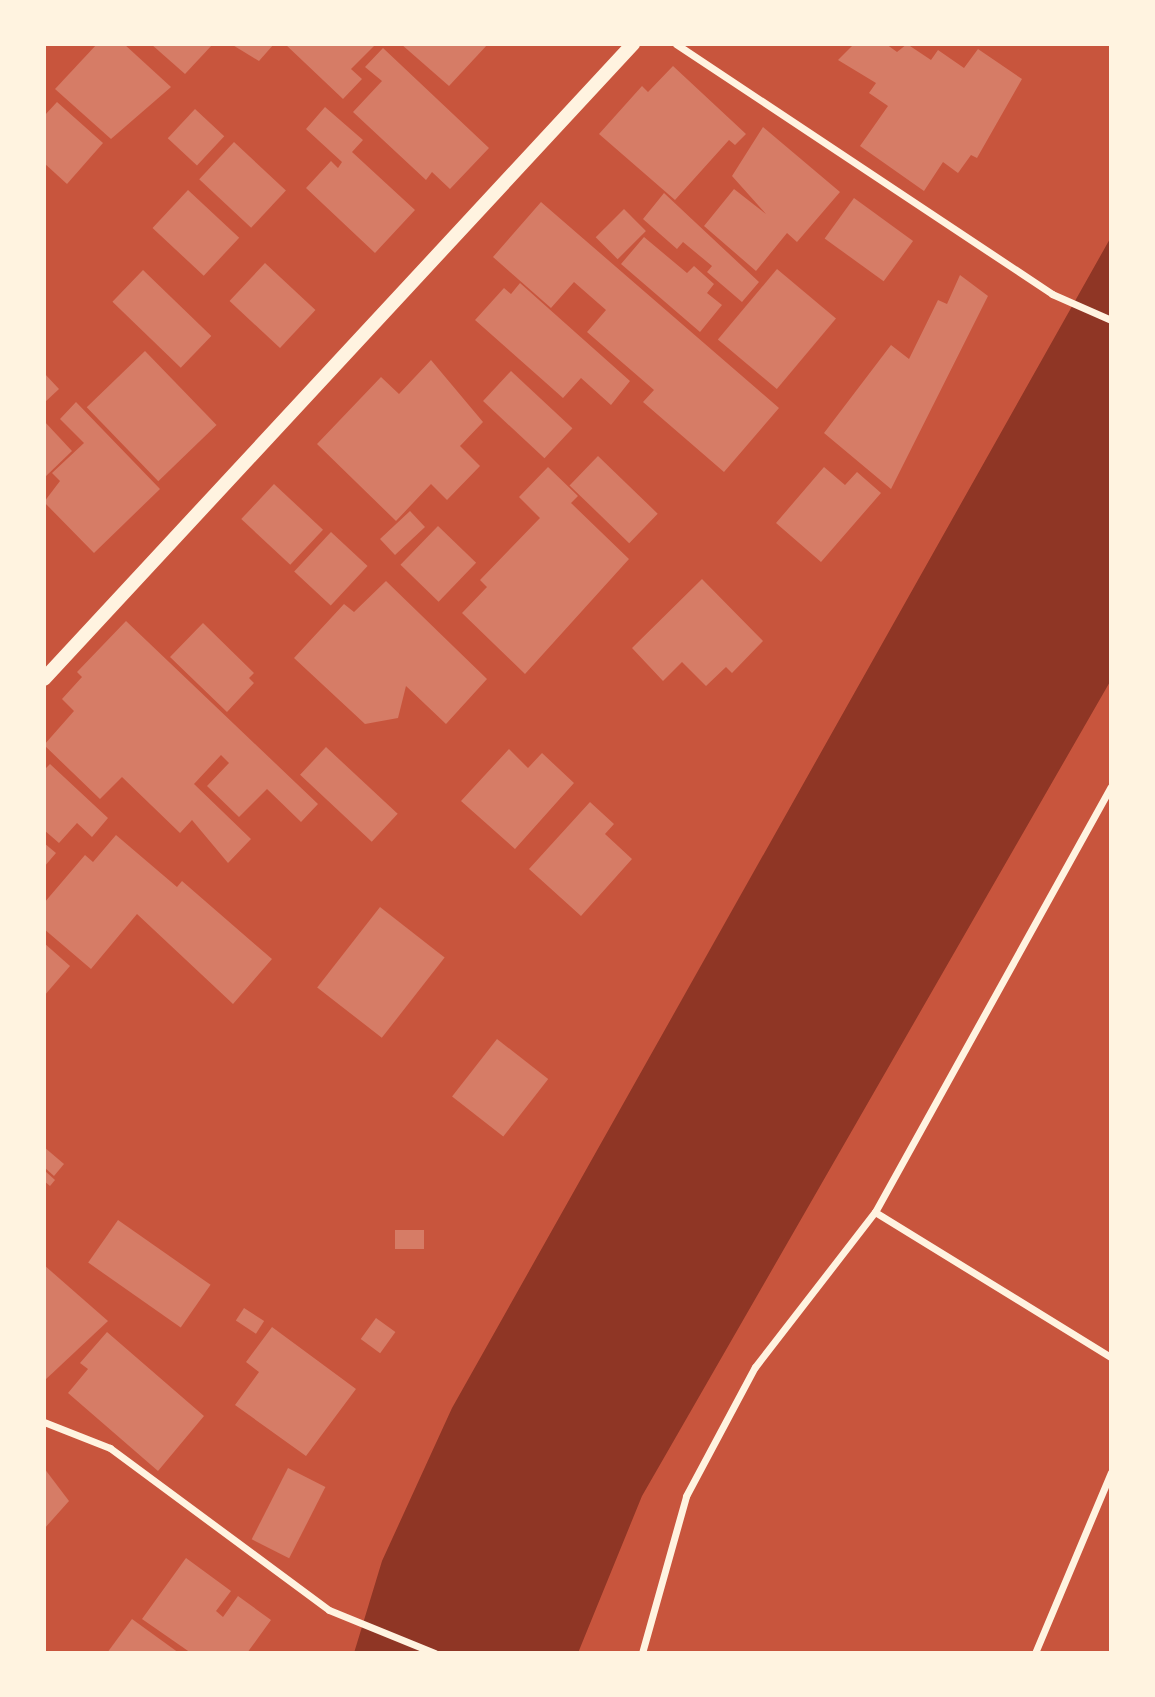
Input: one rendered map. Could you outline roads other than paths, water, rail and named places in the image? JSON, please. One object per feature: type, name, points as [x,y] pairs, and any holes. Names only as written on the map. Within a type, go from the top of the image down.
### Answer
[{"type":"main road","points":[[44,679],[633,44]]},
{"type":"street","points":[[676,44],[1052,294],[1111,320]]},
{"type":"street","points":[[642,1653],[685,1496],[755,1367],[875,1212],[1111,787]]},
{"type":"street","points":[[875,1212],[1111,1357]]},
{"type":"street","points":[[44,1422],[110,1448],[329,1610],[435,1653]]},
{"type":"street","points":[[1035,1653],[1111,1472]]}]
